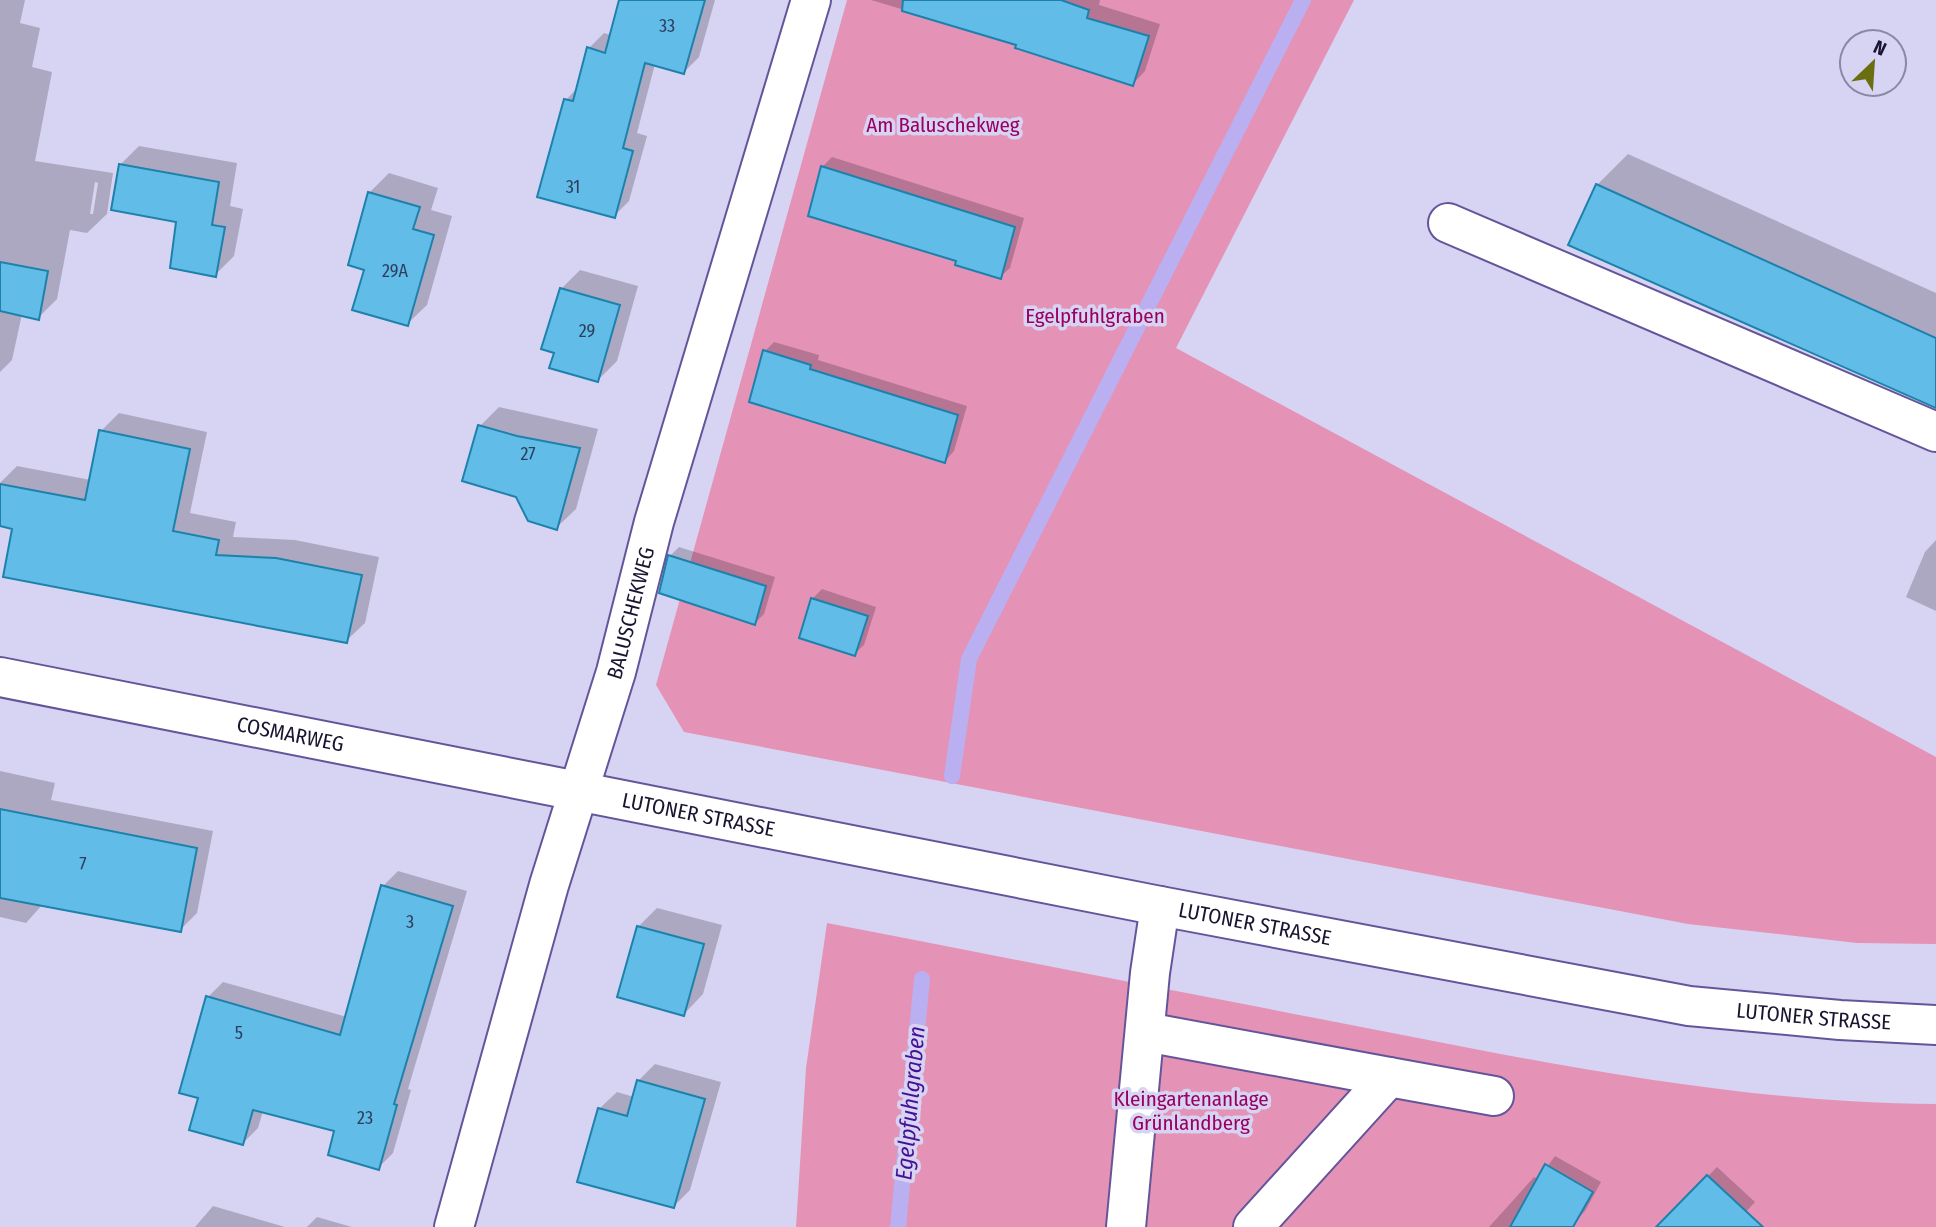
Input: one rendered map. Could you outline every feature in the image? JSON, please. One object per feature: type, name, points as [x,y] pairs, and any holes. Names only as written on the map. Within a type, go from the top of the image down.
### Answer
[{"type":"street","name":"BALUSCHEKWEG","points":[[454,1227],[615,672],[654,522],[811,0]]},
{"type":"street","points":[[1448,223],[1936,432]]},
{"type":"street","name":"COSMARWEG","points":[[0,677],[579,789]]},
{"type":"street","name":"LUTONER STRASSE","points":[[579,789],[1160,906],[1689,1006],[1840,1020],[1936,1024]]},
{"type":"street","points":[[1126,1227],[1150,973],[1160,906]]},
{"type":"street","points":[[1146,1032],[1494,1096]]},
{"type":"street","points":[[1253,1227],[1390,1077]]},
{"type":"green space","name":"Am Baluschekweg","points":[[847,0],[1354,0],[1176,348],[1936,757],[1936,944],[1857,943],[1688,924],[684,732],[656,685]]},
{"type":"green space","name":"Kleingartenanlage Grünlandberg","points":[[827,923],[1588,1070],[1796,1097],[1936,1104],[1936,1227],[796,1227],[806,1068]]},
{"type":"building","points":[[619,0],[705,0],[684,74],[645,63],[623,148],[633,151],[615,218],[537,197],[564,99],[573,101],[587,47],[605,53]]},
{"type":"building","points":[[903,0],[1061,0],[1089,10],[1087,18],[1149,36],[1133,86],[1015,48],[1016,45],[902,11]]},
{"type":"building","points":[[119,164],[219,182],[212,225],[225,227],[216,277],[170,268],[176,222],[111,210]]},
{"type":"building","points":[[821,166],[1015,227],[1001,279],[955,265],[956,261],[808,216]]},
{"type":"building","points":[[1596,184],[1936,338],[1936,408],[1568,245]]},
{"type":"building","points":[[368,192],[420,207],[413,229],[434,235],[408,326],[352,310],[364,270],[348,265]]},
{"type":"building","points":[[0,262],[48,271],[39,320],[0,311]]},
{"type":"building","points":[[560,288],[620,305],[598,382],[549,368],[554,353],[541,349]]},
{"type":"building","points":[[763,350],[811,365],[810,369],[958,415],[945,463],[749,402]]},
{"type":"building","points":[[478,425],[517,436],[580,448],[557,530],[528,521],[516,497],[462,481]]},
{"type":"building","points":[[99,430],[190,449],[173,531],[219,540],[216,555],[276,558],[362,575],[347,643],[3,577],[12,529],[0,526],[0,484],[85,500]]},
{"type":"building","points":[[668,555],[766,586],[755,625],[659,593]]},
{"type":"building","points":[[811,598],[868,616],[855,656],[799,638]]},
{"type":"building","points":[[0,809],[197,848],[181,932],[0,898]]},
{"type":"building","points":[[381,885],[453,906],[394,1104],[397,1105],[379,1170],[328,1155],[334,1131],[253,1110],[243,1145],[189,1130],[198,1098],[179,1093],[206,996],[340,1035]]},
{"type":"building","points":[[637,926],[704,944],[684,1016],[617,997]]},
{"type":"building","points":[[637,1080],[705,1099],[674,1208],[577,1182],[598,1108],[627,1116]]},
{"type":"building","points":[[1545,1164],[1593,1192],[1573,1227],[1510,1227]]},
{"type":"building","points":[[1707,1175],[1763,1227],[1656,1227]]},
{"type":"waterway","name":"Egelpfuhlgraben","points":[[952,776],[969,659],[1303,0]]},
{"type":"waterway","name":"Egelpfuhlgraben","points":[[898,1227],[922,979]]}]
